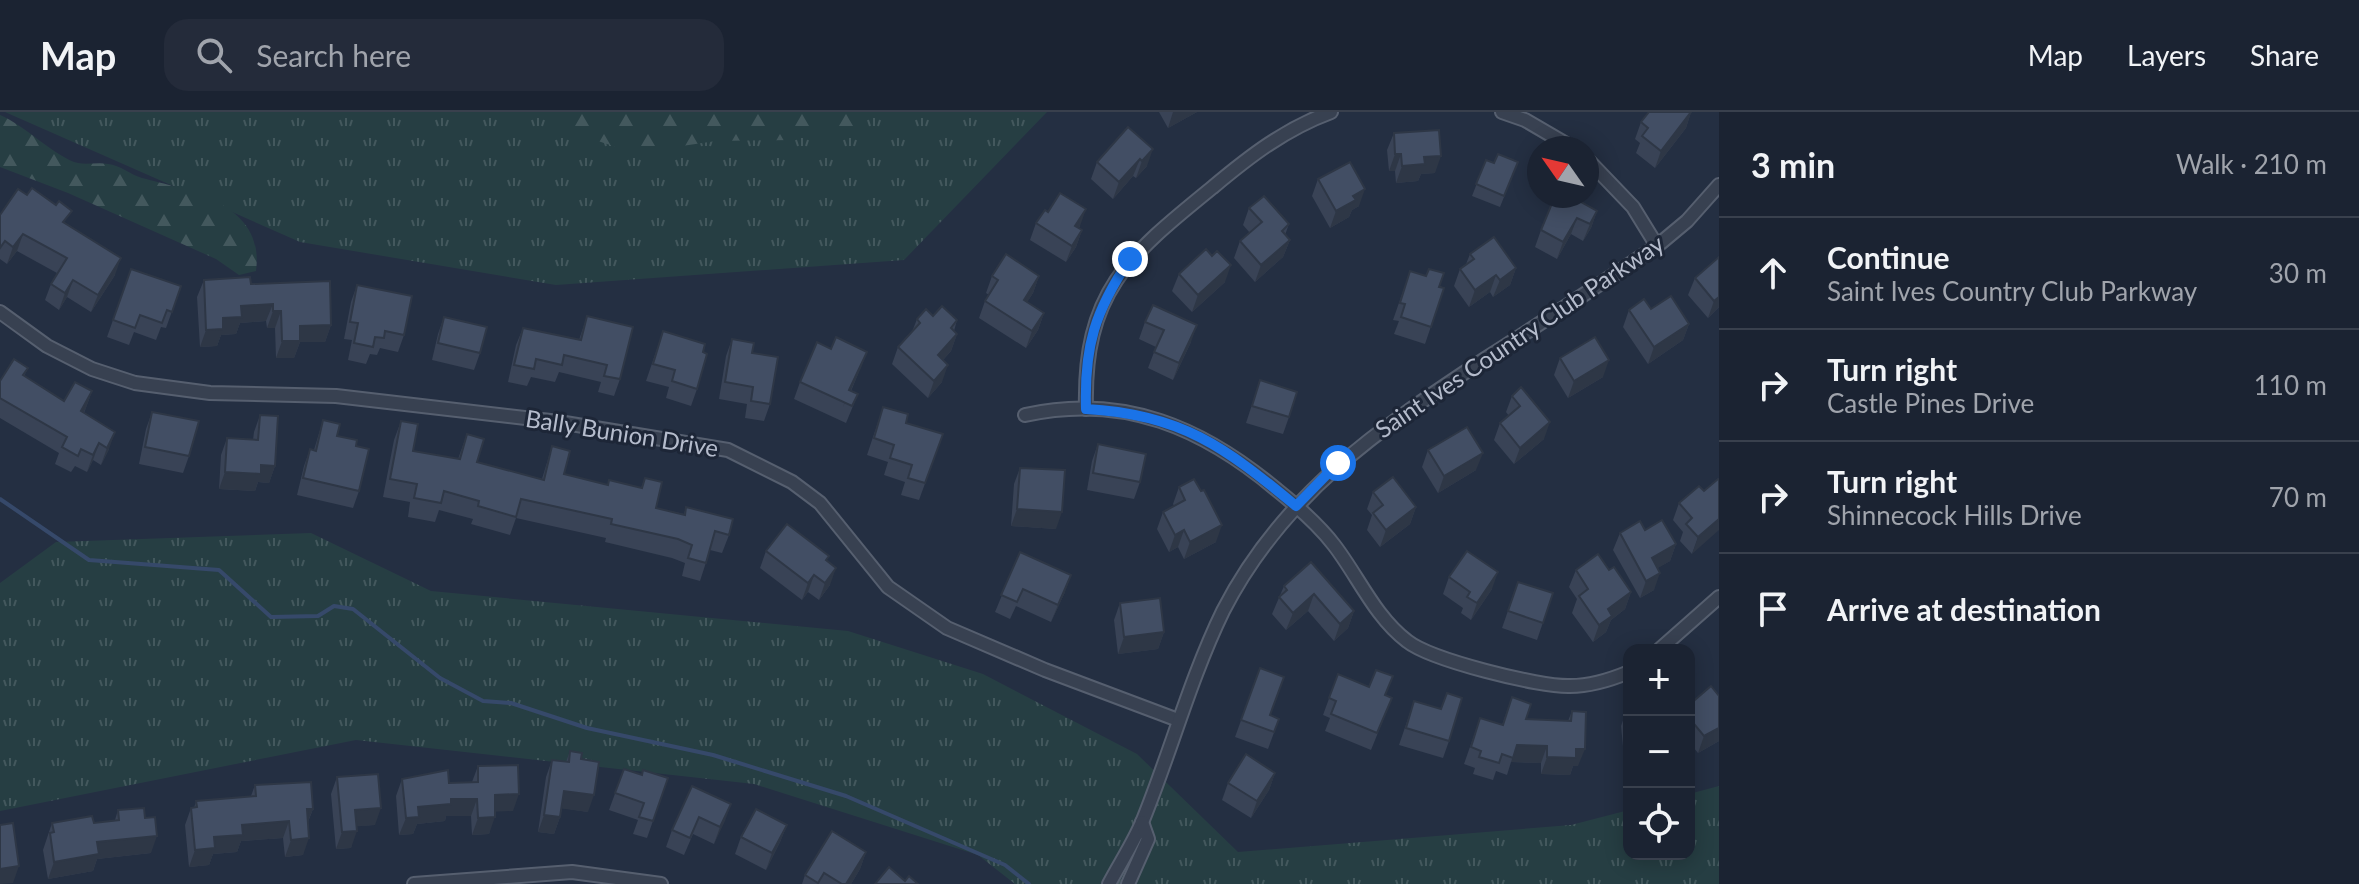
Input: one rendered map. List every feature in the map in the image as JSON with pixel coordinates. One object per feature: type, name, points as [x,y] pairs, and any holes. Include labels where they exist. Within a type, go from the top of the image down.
[{"type":"street","points":[[1086,409],[1085,369],[1092,329],[1107,292],[1130,259],[1154,235],[1263,146],[1304,122],[1331,112]]},
{"type":"street","points":[[1502,112],[1525,120],[1552,136]]},
{"type":"street","points":[[1599,172],[1633,207],[1657,246]]},
{"type":"street","name":"Saint Ives Country Club Parkway","points":[[1109,884],[1142,822],[1178,720],[1224,609],[1257,556],[1296,506],[1338,463],[1386,425],[1657,246],[1687,221],[1719,185]]},
{"type":"street","name":"Bally Bunion Drive","points":[[0,312],[47,346],[92,369],[135,383],[210,393],[336,396],[559,422],[728,450],[792,482],[820,503],[888,587],[947,628],[1045,670],[1178,720]]},
{"type":"street","points":[[1025,415],[1050,410],[1086,409],[1142,415],[1197,434],[1239,458],[1296,506],[1332,543],[1388,623],[1409,643],[1428,652],[1531,682],[1569,687],[1590,685],[1623,674]]},
{"type":"street","points":[[1666,644],[1719,597]]},
{"type":"street","name":"Saint Ives Country Club Parkway","points":[[1128,884],[1148,839],[1142,822]]},
{"type":"street","points":[[414,884],[572,872],[661,884]]},
{"type":"green space","points":[[5,112],[1047,112],[904,260],[556,285],[300,242]]},
{"type":"green space","points":[[558,112],[856,112],[860,117],[856,128],[816,130],[790,140],[716,141],[634,153],[583,136]]},
{"type":"green space","points":[[0,115],[70,160],[81,164],[112,165],[138,177],[202,195],[221,204],[249,230],[256,248],[256,271],[239,275],[216,259],[68,193],[0,167]]},
{"type":"green space","points":[[311,533],[431,591],[848,631],[983,674],[1137,754],[1238,852],[1571,825],[1623,812],[1623,860],[1695,860],[1695,792],[1719,786],[1719,884],[1015,884],[978,855],[754,784],[356,740],[0,811],[0,583],[56,542]]},
{"type":"building","points":[[1649,112],[1691,112],[1661,151],[1642,136],[1648,128],[1641,122]]},
{"type":"building","points":[[1128,127],[1153,149],[1119,182],[1097,162]]},
{"type":"building","points":[[1439,130],[1441,156],[1424,157],[1425,164],[1402,166],[1401,154],[1395,154],[1394,133]]},
{"type":"building","points":[[1498,154],[1518,162],[1504,196],[1476,184],[1486,160],[1494,163]]},
{"type":"building","points":[[1350,162],[1365,189],[1353,196],[1356,200],[1336,211],[1318,179]]},
{"type":"building","points":[[32,188],[56,205],[59,201],[72,211],[63,222],[121,258],[98,295],[73,280],[65,293],[51,284],[67,258],[23,234],[13,247],[5,241],[0,248],[0,215],[18,189],[27,195]]},
{"type":"building","points":[[1060,193],[1086,209],[1075,226],[1082,230],[1072,246],[1036,223],[1045,210],[1048,212]]},
{"type":"building","points":[[1264,196],[1289,224],[1282,231],[1290,240],[1261,265],[1240,241],[1262,222],[1249,208]]},
{"type":"building","points":[[1550,208],[1592,208],[1597,211],[1590,224],[1577,218],[1563,242],[1541,230]]},
{"type":"building","points":[[1494,237],[1516,268],[1500,280],[1496,275],[1475,290],[1460,269],[1474,259],[1470,254]]},
{"type":"building","points":[[1206,249],[1212,256],[1217,251],[1231,265],[1198,295],[1179,274]]},
{"type":"building","points":[[1006,254],[1039,276],[1024,300],[1044,313],[1032,331],[985,301],[998,280],[992,276]]},
{"type":"building","points":[[1719,257],[1719,297],[1714,301],[1695,278]]},
{"type":"building","points":[[131,269],[181,286],[172,312],[167,310],[162,323],[140,315],[135,328],[113,320]]},
{"type":"building","points":[[1429,269],[1444,273],[1439,287],[1444,288],[1431,327],[1401,317],[1405,304],[1400,303],[1410,271],[1426,276]]},
{"type":"building","points":[[250,277],[251,284],[330,281],[331,325],[300,326],[300,341],[282,341],[281,311],[273,311],[273,304],[241,306],[242,317],[223,318],[223,329],[206,330],[204,280]]},
{"type":"building","points":[[357,285],[412,296],[404,335],[385,331],[384,338],[375,337],[373,347],[354,343],[358,323],[350,322]]},
{"type":"building","points":[[1671,296],[1689,324],[1654,347],[1629,310],[1644,299],[1651,309]]},
{"type":"building","points":[[1153,305],[1197,325],[1179,363],[1154,352],[1164,330],[1145,322]]},
{"type":"building","points":[[942,306],[957,320],[951,328],[957,334],[938,355],[948,365],[934,381],[898,347],[920,323],[917,319],[926,309],[933,316]]},
{"type":"building","points":[[587,316],[633,327],[620,379],[604,376],[607,365],[564,355],[562,365],[536,359],[534,369],[514,365],[523,328],[581,340]]},
{"type":"building","points":[[444,317],[487,327],[480,353],[438,343]]},
{"type":"building","points":[[663,331],[705,344],[703,352],[707,354],[697,389],[672,381],[675,370],[653,364]]},
{"type":"building","points":[[836,337],[867,352],[849,390],[858,394],[852,406],[800,382],[817,342],[831,349]]},
{"type":"building","points":[[1595,337],[1609,360],[1574,381],[1560,358]]},
{"type":"building","points":[[732,339],[754,343],[752,353],[778,357],[770,404],[751,401],[753,387],[725,382]]},
{"type":"building","points":[[14,359],[28,368],[23,375],[64,401],[75,382],[92,391],[81,411],[115,432],[107,448],[99,443],[93,455],[81,449],[78,456],[62,447],[67,437],[0,398],[0,381]]},
{"type":"building","points":[[1260,380],[1297,392],[1289,417],[1252,406]]},
{"type":"building","points":[[1521,387],[1550,422],[1520,448],[1500,423],[1520,406],[1512,396]]},
{"type":"building","points":[[883,407],[908,414],[906,423],[943,434],[925,483],[908,478],[912,465],[890,458],[894,445],[874,438]]},
{"type":"building","points":[[152,412],[199,421],[189,456],[145,447]]},
{"type":"building","points":[[260,415],[278,416],[275,466],[261,465],[261,474],[225,472],[227,438],[258,440]]},
{"type":"building","points":[[323,420],[340,424],[337,436],[357,440],[356,446],[369,449],[359,491],[303,478],[310,449],[316,451]]},
{"type":"building","points":[[401,421],[418,424],[413,451],[460,459],[467,434],[484,439],[477,462],[544,480],[552,446],[570,451],[564,474],[608,485],[609,480],[642,488],[645,478],[662,482],[656,508],[685,515],[686,507],[733,519],[729,535],[715,531],[706,563],[688,558],[692,545],[611,524],[612,519],[521,499],[516,517],[478,506],[479,501],[444,491],[441,503],[414,498],[417,484],[390,479]]},
{"type":"building","points":[[1467,427],[1483,453],[1444,476],[1428,450]]},
{"type":"building","points":[[1098,444],[1146,454],[1140,482],[1093,473]]},
{"type":"building","points":[[1020,468],[1065,470],[1062,512],[1017,509]]},
{"type":"building","points":[[1393,477],[1416,507],[1386,530],[1373,513],[1383,505],[1373,492]]},
{"type":"building","points":[[1194,479],[1201,491],[1204,490],[1222,525],[1190,542],[1184,530],[1175,535],[1163,512],[1185,500],[1179,487]]},
{"type":"building","points":[[1718,479],[1719,519],[1698,537],[1686,524],[1692,518],[1679,503],[1699,486],[1704,491]]},
{"type":"building","points":[[1662,520],[1676,544],[1652,558],[1660,573],[1646,581],[1620,533],[1640,521],[1645,530]]},
{"type":"building","points":[[787,524],[829,556],[826,560],[836,568],[825,583],[814,575],[808,583],[766,551]]},
{"type":"building","points":[[1467,551],[1498,572],[1477,603],[1467,597],[1470,592],[1449,577]]},
{"type":"building","points":[[1020,552],[1071,575],[1058,605],[1023,589],[1017,602],[1001,595]]},
{"type":"building","points":[[1598,554],[1609,570],[1614,567],[1631,592],[1608,609],[1612,616],[1599,625],[1579,596],[1588,589],[1576,570]]},
{"type":"building","points":[[1311,562],[1354,611],[1340,624],[1314,594],[1293,613],[1279,597],[1287,590],[1284,586]]},
{"type":"building","points":[[1518,582],[1553,593],[1543,623],[1508,611]]},
{"type":"building","points":[[1160,598],[1164,632],[1124,637],[1120,603]]},
{"type":"building","points":[[1260,668],[1284,677],[1270,715],[1279,719],[1274,732],[1241,720]]},
{"type":"building","points":[[1376,670],[1393,676],[1385,695],[1392,698],[1377,733],[1331,714],[1336,701],[1329,698],[1338,674],[1369,687]]},
{"type":"building","points":[[1711,686],[1719,696],[1719,728],[1704,736],[1695,725],[1695,700]]},
{"type":"building","points":[[1447,693],[1462,698],[1449,741],[1406,728],[1414,701],[1441,709]]},
{"type":"building","points":[[1512,697],[1531,704],[1526,719],[1571,721],[1572,711],[1586,712],[1585,749],[1576,749],[1576,758],[1547,757],[1547,746],[1517,745],[1513,758],[1502,754],[1499,763],[1479,757],[1481,751],[1471,747],[1480,718],[1503,725]]},
{"type":"building","points":[[570,751],[582,753],[581,759],[599,762],[594,795],[564,791],[560,817],[544,815],[552,760],[569,762]]},
{"type":"building","points":[[1246,754],[1275,773],[1257,801],[1228,783]]},
{"type":"building","points":[[518,765],[519,794],[495,795],[495,817],[478,818],[477,799],[451,799],[451,804],[418,807],[419,817],[406,818],[402,779],[448,770],[449,783],[478,782],[478,766]]},
{"type":"building","points":[[624,769],[642,775],[643,770],[668,778],[653,821],[639,817],[644,803],[615,793]]},
{"type":"building","points":[[378,774],[381,808],[355,810],[357,831],[342,832],[337,777]]},
{"type":"building","points":[[311,782],[313,809],[307,809],[309,838],[291,840],[289,821],[242,825],[243,835],[214,837],[215,848],[195,850],[191,808],[197,807],[196,801],[256,796],[255,785]]},
{"type":"building","points":[[692,786],[731,804],[720,827],[699,817],[690,838],[672,830]]},
{"type":"building","points":[[144,808],[145,818],[155,817],[157,836],[97,842],[99,854],[54,862],[50,833],[54,832],[52,823],[92,816],[94,823],[119,820],[118,810]]},
{"type":"building","points":[[756,809],[787,825],[772,853],[741,837]]},
{"type":"building","points":[[13,823],[19,866],[0,869],[0,825]]},
{"type":"building","points":[[832,831],[866,852],[846,884],[824,873],[818,883],[805,875]]},
{"type":"building","points":[[889,867],[905,881],[909,876],[918,884],[875,884]]},
{"type":"waterway","points":[[0,499],[89,560],[219,570],[271,617],[318,616],[334,606],[353,609],[440,678],[483,701],[511,703],[587,728],[713,755],[846,796],[1005,865],[1029,884]]},
{"type":"route","points":[[1130,259],[1107,292],[1092,329],[1085,369],[1086,409],[1142,415],[1197,434],[1239,458],[1296,506],[1338,463]]}]
